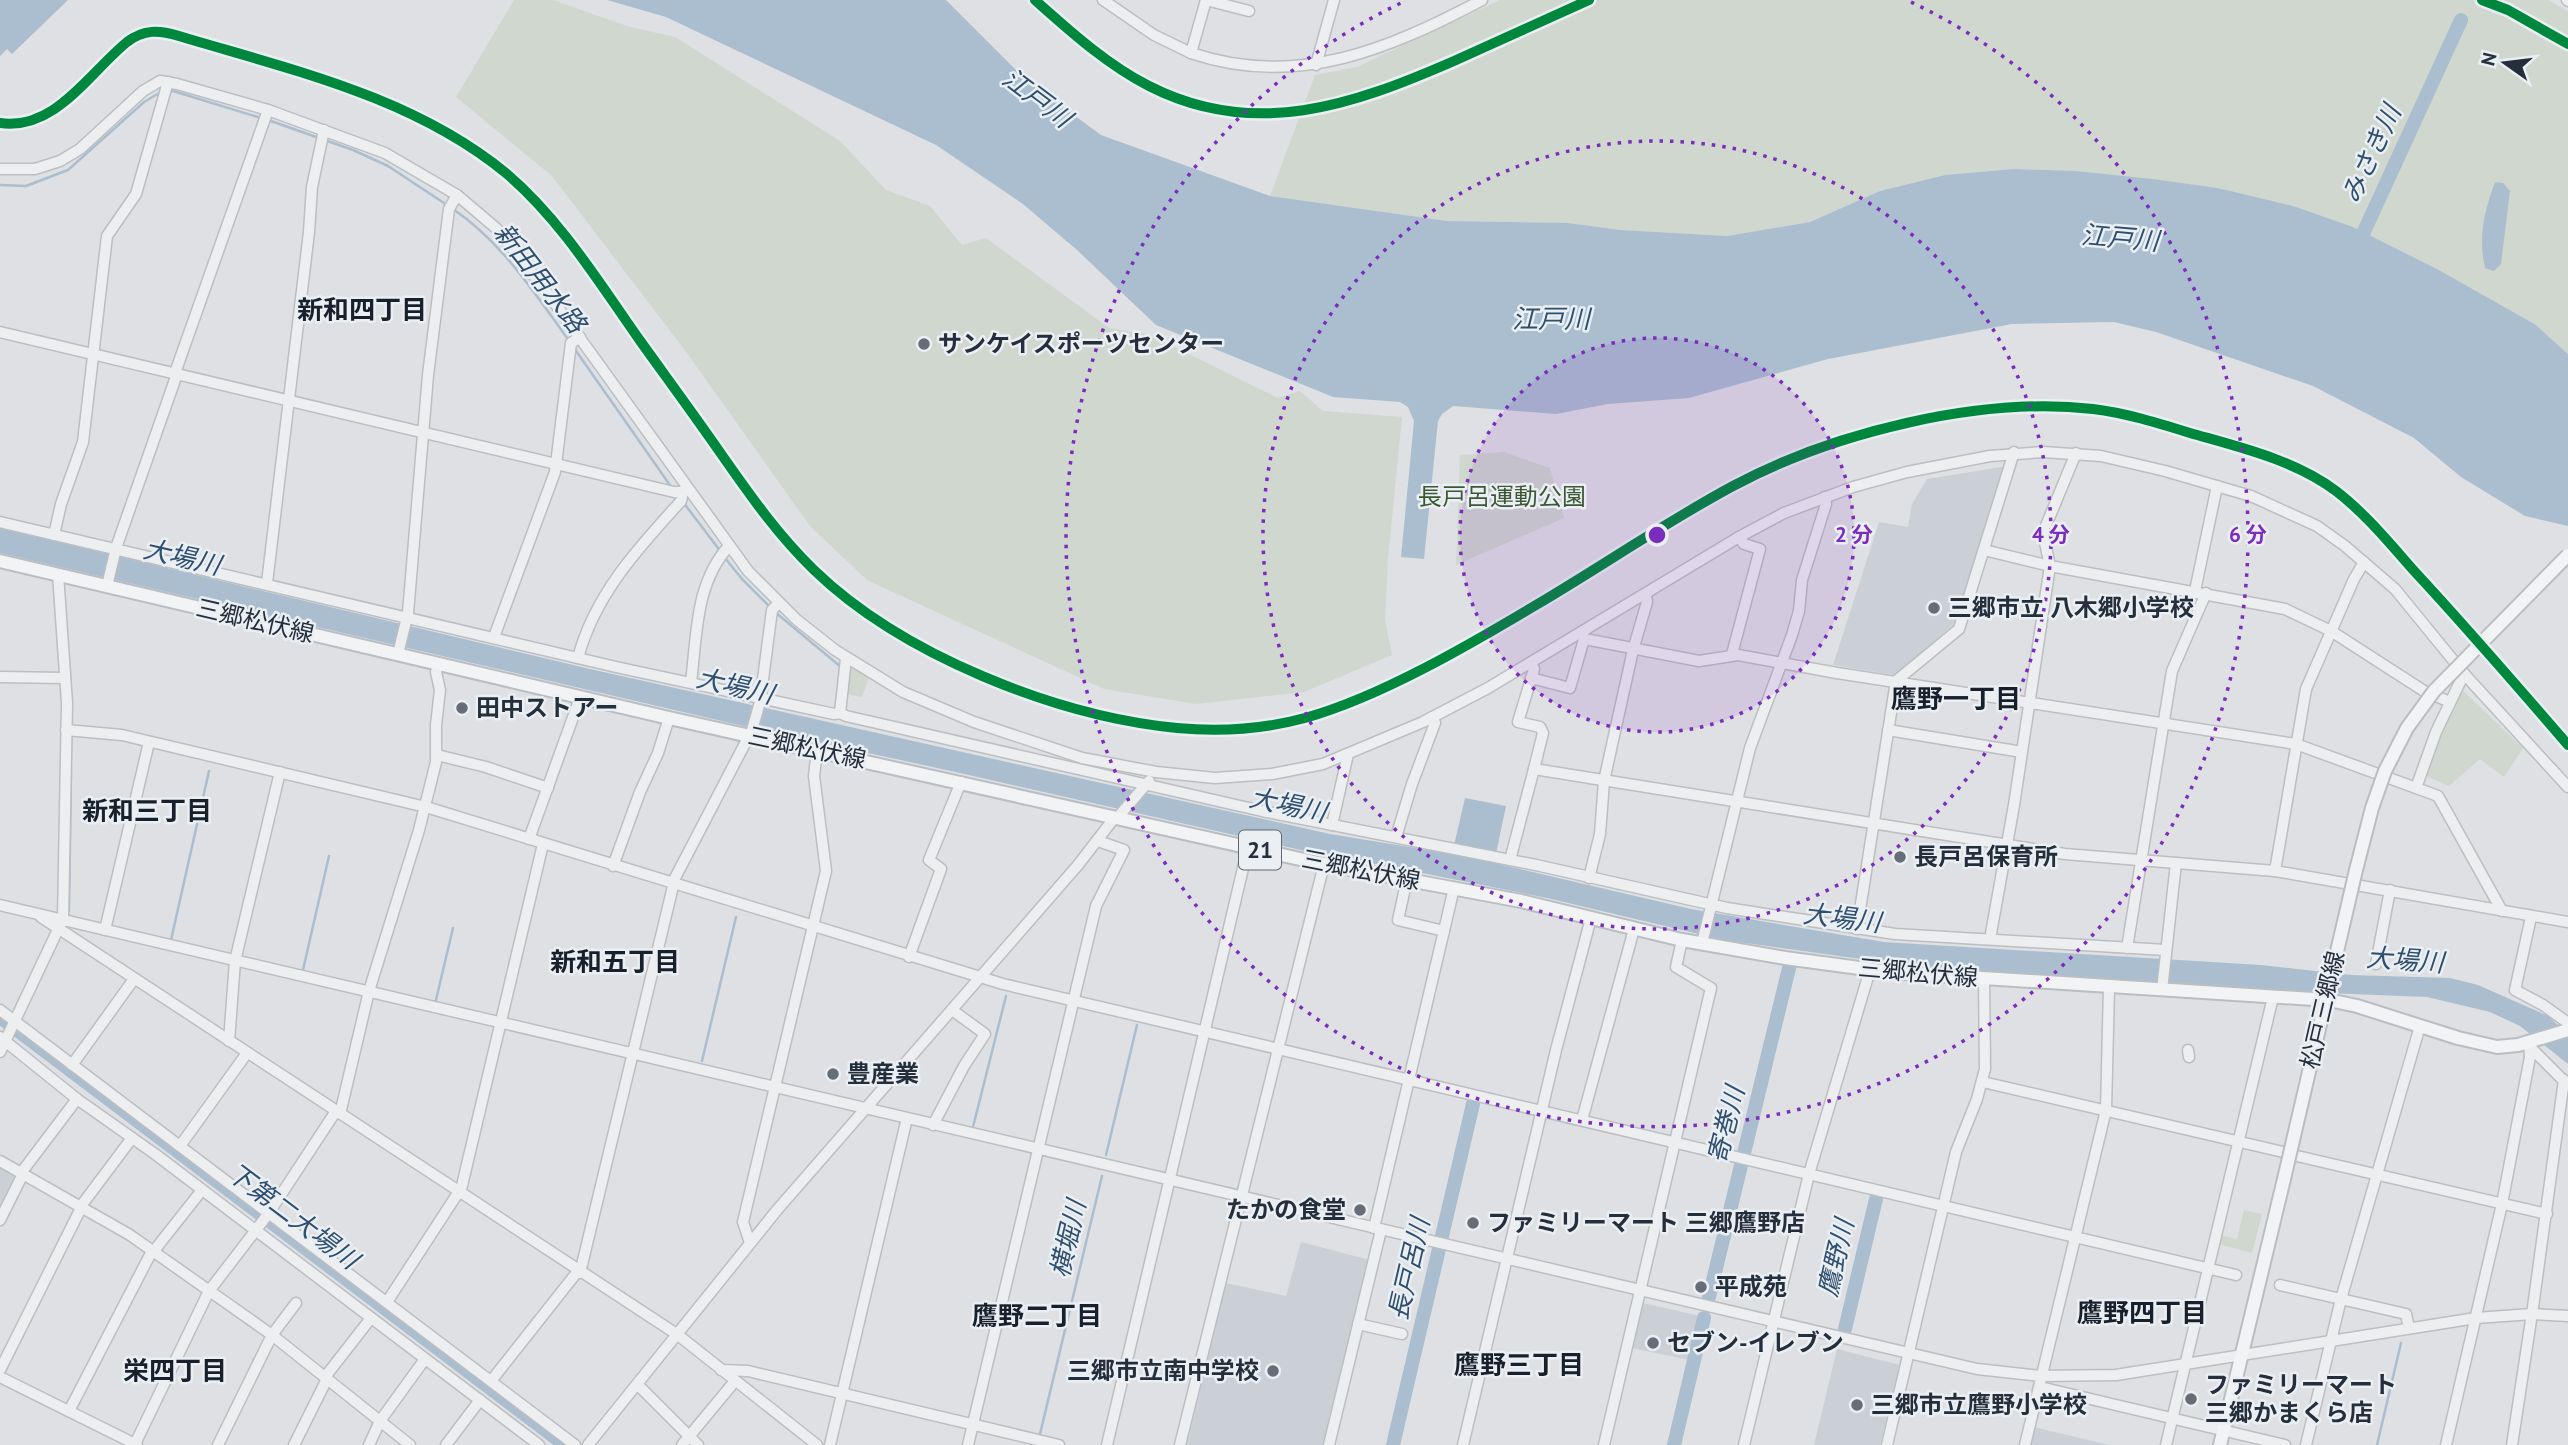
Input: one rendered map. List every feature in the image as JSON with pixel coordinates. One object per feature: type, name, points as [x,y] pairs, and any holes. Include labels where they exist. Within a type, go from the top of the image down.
[{"type":"main road","name":"松戸三郷線","points":[[2220,1445],[2367,827],[2388,763],[2407,728],[2434,691],[2568,555]]},
{"type":"main road","name":"三郷松伏線","points":[[0,561],[399,650],[438,664],[580,698],[1119,815],[1324,864],[1454,888],[1682,940],[1703,940],[1870,970],[2109,987],[2162,986],[2343,1002],[2487,1046],[2507,1047],[2531,1043],[2568,1030]]},
{"type":"street","points":[[1103,0],[1154,35],[1191,53],[1254,67],[1316,65],[1375,49],[1435,24],[1475,2]]},
{"type":"street","points":[[1191,53],[1206,0],[1249,11]]},
{"type":"street","points":[[1316,65],[1334,0]]},
{"type":"street","points":[[54,535],[61,504],[82,450],[107,236],[136,194],[168,82]]},
{"type":"street","points":[[0,169],[35,169],[60,161],[86,143],[143,91],[156,83],[168,82],[268,110],[385,153],[457,195],[497,229],[580,337],[685,490],[748,571],[806,627],[846,658],[903,692],[974,722],[1082,758],[1156,772],[1215,778],[1293,772],[1348,754],[1432,717],[1583,636],[1740,537],[1784,513],[1825,497],[1907,472],[2014,452],[2077,453],[2116,459],[2251,496],[2306,520],[2331,536],[2400,595],[2466,676],[2568,787]]},
{"type":"street","points":[[108,583],[115,552],[268,110]]},
{"type":"street","points":[[267,583],[290,400],[312,187],[324,130]]},
{"type":"street","points":[[399,650],[407,618],[423,432],[449,209],[457,195]]},
{"type":"street","points":[[0,332],[674,492],[685,490]]},
{"type":"street","points":[[494,637],[556,464],[571,343],[580,337]]},
{"type":"street","points":[[1857,929],[1896,681],[1959,629],[2014,452]]},
{"type":"street","points":[[1990,939],[2008,846],[2050,566],[2045,528],[2077,453]]},
{"type":"street","points":[[2127,948],[2172,671],[2200,592],[2217,485]]},
{"type":"street","points":[[578,658],[595,610],[633,554],[681,501],[685,490]]},
{"type":"street","points":[[1703,940],[1750,748],[1798,611],[1802,580],[1826,504],[1825,497]]},
{"type":"street","points":[[0,522],[115,552],[267,583],[760,700],[840,713],[1144,787],[1496,857],[1711,908],[1895,934],[2127,948],[2165,953]]},
{"type":"street","points":[[1732,654],[1760,549],[1744,544],[1740,537]]},
{"type":"street","points":[[691,682],[701,595],[719,557],[729,546]]},
{"type":"street","points":[[1984,550],[2050,566],[2274,606],[2331,631],[2424,691],[2450,702]]},
{"type":"street","points":[[2275,871],[2306,689],[2364,562]]},
{"type":"street","points":[[0,1052],[3,1039],[16,1022],[60,924],[66,730],[58,574]]},
{"type":"street","points":[[1589,878],[1600,834],[1604,781],[1633,650],[1647,602],[1646,595]]},
{"type":"street","points":[[491,1381],[579,1272],[674,884],[751,733],[760,700],[772,610],[779,603]]},
{"type":"street","points":[[1583,636],[1633,650],[1699,661],[1732,654],[2296,744],[2438,796],[2502,911]]},
{"type":"street","points":[[1531,678],[1570,688],[1583,636]]},
{"type":"street","points":[[840,713],[846,658]]},
{"type":"street","points":[[1510,860],[1543,733],[1540,727],[1518,722],[1534,669],[1531,663]]},
{"type":"street","points":[[0,1377],[131,1444],[209,1291],[269,1213],[338,1112],[369,991],[426,807],[437,755],[436,725],[440,690],[436,672],[438,664]]},
{"type":"street","points":[[2417,788],[2436,732],[2461,680],[2466,676]]},
{"type":"street","points":[[0,677],[65,678]]},
{"type":"street","points":[[529,839],[580,698]]},
{"type":"street","points":[[1396,837],[1435,723],[1432,717]]},
{"type":"street","points":[[613,866],[669,718]]},
{"type":"street","points":[[66,730],[122,735],[426,807],[979,978],[2236,1275]]},
{"type":"street","points":[[1888,730],[2022,752]]},
{"type":"street","points":[[105,929],[149,742]]},
{"type":"street","points":[[750,1243],[743,1222],[826,871],[814,776],[817,750]]},
{"type":"street","points":[[1332,825],[1348,754]]},
{"type":"street","points":[[437,755],[486,767],[548,788]]},
{"type":"street","points":[[1534,769],[2065,854],[2275,871],[2568,922]]},
{"type":"street","points":[[229,1041],[235,961],[281,772]]},
{"type":"street","points":[[587,1445],[750,1243],[1156,772]]},
{"type":"street","points":[[909,957],[942,869],[929,860],[961,782]]},
{"type":"street","points":[[968,1445],[1096,906],[1124,850],[1098,841]]},
{"type":"street","points":[[387,1302],[459,1193],[543,844]]},
{"type":"street","points":[[1107,1445],[1248,847]]},
{"type":"street","points":[[2162,986],[2176,863]]},
{"type":"street","points":[[1180,1445],[1324,864]]},
{"type":"street","points":[[1407,879],[1398,920],[1444,931]]},
{"type":"street","points":[[1329,1445],[1454,888]]},
{"type":"street","points":[[2376,964],[2390,890]]},
{"type":"street","points":[[0,905],[34,913],[60,924],[134,979],[678,1335],[817,1445]]},
{"type":"street","points":[[2531,917],[2515,990],[2568,1023]]},
{"type":"street","points":[[1463,1445],[1591,918]]},
{"type":"street","points":[[60,924],[105,929],[1773,1323],[2041,1382],[2172,1419],[2285,1445]]},
{"type":"street","points":[[1582,1120],[1634,929]]},
{"type":"street","points":[[1604,1445],[1711,988],[1680,972],[1676,967],[1682,940]]},
{"type":"street","points":[[1744,1445],[1809,1174],[1870,970]]},
{"type":"street","points":[[1886,1445],[1956,1152],[1983,1082],[1984,978]]},
{"type":"street","points":[[72,1065],[134,979]]},
{"type":"street","points":[[2025,1445],[2106,1110],[2109,987]]},
{"type":"street","points":[[2166,1445],[2273,997]]},
{"type":"street","points":[[0,1010],[575,1445]]},
{"type":"street","points":[[933,1125],[964,1066],[985,1034],[952,1010]]},
{"type":"street","points":[[2306,1445],[2340,1299],[2420,1026]]},
{"type":"street","points":[[3,1039],[77,1099],[202,1190],[538,1445]]},
{"type":"street","points":[[2512,1445],[2566,1082],[2531,1043]]},
{"type":"street","points":[[2446,1445],[2502,1204],[2531,1043]]},
{"type":"street","points":[[180,1146],[247,1053]]},
{"type":"street","points":[[1983,1082],[2283,1152]]},
{"type":"street","points":[[0,1220],[22,1173],[77,1099]]},
{"type":"street","points":[[830,1445],[906,1118]]},
{"type":"street","points":[[0,1370],[82,1206],[132,1138]]},
{"type":"street","points":[[2297,1156],[2547,1214]]},
{"type":"street","points":[[0,1161],[130,1235],[272,1335],[410,1445]]},
{"type":"street","points":[[69,1411],[153,1251],[202,1190]]},
{"type":"street","points":[[2280,1285],[2406,1314],[2409,1328]]},
{"type":"street","points":[[218,1445],[272,1335],[296,1303]]},
{"type":"street","points":[[2041,1382],[2185,1366],[2476,1318],[2532,1314],[2568,1316]]},
{"type":"street","points":[[294,1445],[326,1378],[371,1318]]},
{"type":"street","points":[[1358,1324],[1402,1334]]},
{"type":"street","points":[[369,1445],[380,1421],[425,1359]]},
{"type":"street","points":[[721,1370],[748,1371],[1059,1445]]},
{"type":"street","points":[[682,1445],[735,1381]]},
{"type":"street","points":[[638,1385],[698,1445]]},
{"type":"street","points":[[446,1445],[480,1400]]},
{"type":"shaded area","points":[[2007,466],[1955,623],[1895,675],[1833,665],[1879,522],[1908,527],[1912,504],[1927,479]]},
{"type":"shaded area","points":[[0,1166],[16,1175],[0,1208]]},
{"type":"shaded area","name":"三郷市立南中学校","points":[[1301,1242],[1370,1260],[1323,1445],[1187,1445],[1226,1283],[1286,1296]]},
{"type":"shaded area","points":[[1643,1303],[1700,1316],[1689,1360],[1632,1348]]},
{"type":"shaded area","name":"三郷市立鷹野小学校","points":[[1837,1349],[1900,1365],[1880,1445],[1814,1445]]},
{"type":"shaded area","points":[[2034,1427],[2109,1445],[2030,1445]]},
{"type":"green space","name":"サンケイスポーツセンター","points":[[514,0],[553,0],[630,27],[675,37],[840,141],[886,190],[930,206],[962,245],[986,238],[1109,328],[1148,334],[1278,398],[1300,391],[1323,411],[1402,417],[1388,559],[1385,620],[1392,655],[1304,692],[1196,704],[1104,689],[867,580],[810,526],[687,353],[552,176],[456,97]]},
{"type":"green space","points":[[1500,0],[2548,0],[2568,11],[2568,354],[2536,325],[2293,206],[2218,188],[2076,171],[2013,169],[1945,175],[1880,191],[1810,222],[1727,236],[1621,230],[1568,223],[1447,221],[1270,196],[1315,75],[1357,67]]},
{"type":"green space","name":"長戸呂運動公園","points":[[1504,452],[1550,468],[1564,518],[1456,565],[1460,455]]},
{"type":"green space","points":[[849,663],[869,677],[862,697],[846,694]]},
{"type":"green space","points":[[2461,689],[2523,748],[2504,777],[2480,759],[2449,786],[2424,775]]},
{"type":"green space","points":[[2244,1210],[2262,1214],[2252,1253],[2218,1244],[2221,1235],[2237,1239]]},
{"type":"water","points":[[0,0],[68,0],[12,54],[7,49],[0,56]]},
{"type":"water","name":"江戸川","points":[[607,0],[946,0],[1026,80],[1101,135],[1270,196],[1447,221],[1568,223],[1621,230],[1727,236],[1810,222],[1880,191],[1945,175],[2013,169],[2076,171],[2152,179],[2218,188],[2293,206],[2353,227],[2437,269],[2536,325],[2568,354],[2568,526],[2525,516],[2461,477],[2414,438],[2313,386],[2156,332],[2114,322],[2012,324],[1828,359],[1689,398],[1608,404],[1556,414],[1453,406],[1442,414],[1438,421],[1424,559],[1401,557],[1414,421],[1408,407],[1400,402],[1333,397],[1156,325],[1077,250],[1023,204],[936,145],[666,17]]},
{"type":"water","points":[[2495,182],[2503,183],[2510,191],[2501,264],[2494,271],[2485,268],[2482,235]]},
{"type":"water","points":[[0,528],[590,669],[1330,834],[1452,854],[1465,798],[1506,806],[1494,863],[1691,909],[1884,942],[2261,965],[2351,975],[2450,978],[2478,985],[2548,1016],[2568,1035],[2568,1064],[2520,1026],[2490,1012],[2427,997],[2301,992],[1925,968],[1724,940],[1547,898],[1327,856],[743,726],[0,553]]},
{"type":"waterway","name":"みさき川","points":[[2356,249],[2461,20]]},
{"type":"waterway","name":"新田用水路","points":[[167,91],[261,118]]},
{"type":"waterway","name":"新田用水路","points":[[0,185],[26,186],[68,170],[144,102],[161,92]]},
{"type":"waterway","name":"新田用水路","points":[[268,120],[353,150],[388,166],[447,205]]},
{"type":"waterway","name":"新田用水路","points":[[453,209],[503,253],[570,342]]},
{"type":"waterway","name":"新田用水路","points":[[574,348],[672,488]]},
{"type":"waterway","name":"新田用水路","points":[[683,502],[721,552]]},
{"type":"waterway","name":"新田用水路","points":[[725,558],[770,607]]},
{"type":"waterway","name":"新田用水路","points":[[775,612],[841,667]]},
{"type":"waterway","points":[[69,911],[71,770]]},
{"type":"waterway","points":[[171,940],[209,771]]},
{"type":"waterway","points":[[303,970],[329,856]]},
{"type":"waterway","points":[[702,1061],[736,917]]},
{"type":"waterway","points":[[435,1004],[453,928]]},
{"type":"waterway","name":"寄巻川","points":[[1709,1297],[1790,964]]},
{"type":"waterway","points":[[973,1127],[1006,996]]},
{"type":"waterway","name":"下第二大場川","points":[[0,1020],[561,1445]]},
{"type":"waterway","name":"横堀川","points":[[1106,1155],[1137,1025]]},
{"type":"waterway","name":"長戸呂川","points":[[1393,1445],[1473,1104]]},
{"type":"waterway","name":"横堀川","points":[[1040,1434],[1102,1176]]},
{"type":"waterway","name":"鷹野川","points":[[1845,1329],[1876,1199]]},
{"type":"waterway","name":"寄巻川","points":[[1674,1445],[1704,1318]]},
{"type":"waterway","points":[[2377,1445],[2401,1343]]},
{"type":"cycle path","points":[[1035,0],[1103,57],[1149,86],[1188,102],[1227,111],[1265,113],[1303,110],[1379,91],[1454,61],[1589,0]]},
{"type":"cycle path","points":[[2482,0],[2508,10],[2568,44]]},
{"type":"cycle path","points":[[0,123],[20,123],[38,118],[54,109],[127,42],[139,35],[158,32],[308,74],[392,105],[432,125],[471,147],[507,174],[545,212],[595,275],[756,502],[789,544],[814,570],[850,601],[891,629],[936,654],[1032,695],[1082,710],[1177,728],[1225,729],[1289,722],[1334,709],[1393,684],[1453,653],[1708,500],[1772,467],[1861,435],[1908,423],[2003,408],[2049,406],[2093,409],[2142,419],[2266,456],[2320,480],[2347,500],[2378,530],[2568,745]]},
{"type":"place","name":"サンケイスポーツセンター","points":[[924,344]]},
{"type":"place","name":"三郷市立 八木郷小学校","points":[[1934,608]]},
{"type":"place","name":"田中ストアー","points":[[462,708]]},
{"type":"place","name":"長戸呂保育所","points":[[1900,857]]},
{"type":"place","name":"豊産業","points":[[833,1074]]},
{"type":"place","name":"たかの食堂","points":[[1360,1210]]},
{"type":"place","name":"ファミリーマート 三郷鷹野店","points":[[1473,1223]]},
{"type":"place","name":"平成苑","points":[[1701,1287]]},
{"type":"place","name":"セブン-イレブン","points":[[1653,1343]]},
{"type":"place","name":"三郷市立南中学校","points":[[1273,1371]]},
{"type":"place","name":"ファミリーマート 三郷かまくら店","points":[[2191,1399]]},
{"type":"place","name":"三郷市立鷹野小学校","points":[[1857,1405]]},
{"type":"district","name":"新和四丁目","points":[[362,310]]},
{"type":"district","name":"鷹野一丁目","points":[[1956,699]]},
{"type":"district","name":"新和三丁目","points":[[147,811]]},
{"type":"district","name":"新和五丁目","points":[[615,962]]},
{"type":"district","name":"鷹野四丁目","points":[[2142,1313]]},
{"type":"district","name":"鷹野二丁目","points":[[1037,1316]]},
{"type":"district","name":"鷹野三丁目","points":[[1519,1365]]},
{"type":"district","name":"栄四丁目","points":[[175,1371]]},
{"type":"water label","name":"大場川","points":[[182,557]]},
{"type":"water label","name":"大場川","points":[[735,686]]},
{"type":"water label","name":"大場川","points":[[1288,805]]},
{"type":"water label","name":"大場川","points":[[1842,918]]},
{"type":"water label","name":"大場川","points":[[2405,960]]}]
